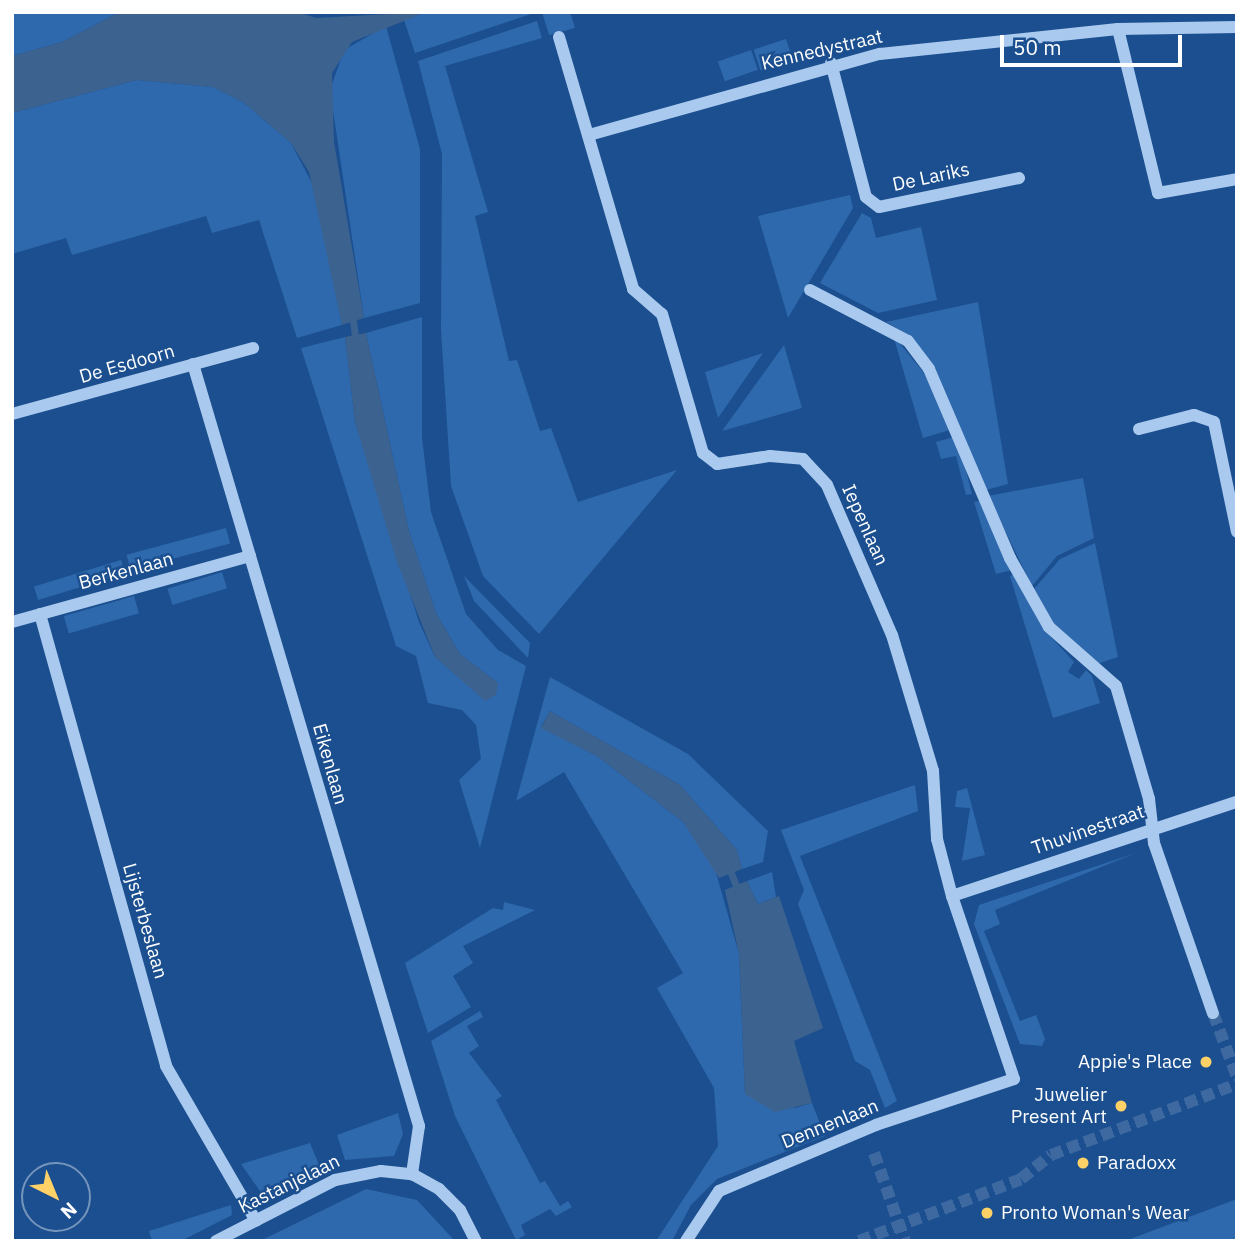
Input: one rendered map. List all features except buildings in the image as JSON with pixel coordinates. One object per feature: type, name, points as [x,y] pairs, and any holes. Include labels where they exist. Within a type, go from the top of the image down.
[{"type":"street","name":"Kennedystraat","points":[[589,135],[831,63],[1118,29],[1237,27]]},
{"type":"street","points":[[1118,29],[1158,193],[1237,179]]},
{"type":"street","name":"Iepenlaan","points":[[559,37],[633,289],[662,314],[703,453],[717,464],[770,456],[803,459],[827,485],[892,635],[933,771],[937,839],[952,896],[1014,1079]]},
{"type":"street","name":"De Lariks","points":[[831,63],[866,197],[879,207],[1019,177]]},
{"type":"street","points":[[810,290],[878,320],[908,341],[929,369],[1010,558],[1049,627],[1116,686],[1149,799],[1149,829],[1213,1013]]},
{"type":"street","name":"De Esdoorn","points":[[12,414],[253,348]]},
{"type":"street","name":"Eikenlaan","points":[[193,364],[419,1126],[412,1174]]},
{"type":"street","points":[[1139,429],[1194,415],[1214,422],[1237,532]]},
{"type":"street","name":"Berkenlaan","points":[[12,622],[250,556]]},
{"type":"street","name":"Lijsterbeslaan","points":[[40,614],[166,1066],[256,1221]]},
{"type":"street","name":"Thuvinestraat","points":[[952,896],[1237,802]]},
{"type":"street","name":"Dennenlaan","points":[[686,1241],[719,1191],[876,1125],[1014,1079]]},
{"type":"street","name":"Kastanjelaan","points":[[215,1241],[356,1172],[412,1174]]},
{"type":"street","points":[[412,1174],[460,1210],[477,1241]]},
{"type":"shaded area","points":[[12,12],[120,12],[62,42],[12,56]]},
{"type":"shaded area","points":[[120,12],[298,12],[316,18],[426,12],[352,42],[332,73],[334,142],[364,318],[342,325],[309,172],[291,143],[243,102],[213,87],[137,80],[12,113],[12,56],[62,42]]},
{"type":"shaded area","points":[[426,12],[537,12],[415,53],[404,20]]},
{"type":"shaded area","points":[[542,12],[570,12],[575,28],[549,35]]},
{"type":"shaded area","points":[[537,21],[542,38],[445,66],[488,212],[475,216],[509,361],[517,360],[540,431],[551,428],[578,502],[677,470],[539,634],[483,576],[451,486],[441,330],[442,154],[418,61]]},
{"type":"shaded area","points":[[386,26],[420,149],[420,303],[364,318],[330,90],[344,50]]},
{"type":"shaded area","points":[[786,39],[793,60],[760,70],[754,50]]},
{"type":"shaded area","points":[[751,50],[758,70],[725,81],[718,61]]},
{"type":"shaded area","points":[[137,80],[213,87],[243,102],[291,143],[316,191],[342,325],[297,338],[259,220],[212,233],[206,216],[72,255],[66,238],[12,254],[12,113]]},
{"type":"shaded area","points":[[850,195],[853,208],[788,318],[758,216]]},
{"type":"shaded area","points":[[862,213],[871,218],[876,238],[921,227],[937,300],[878,313],[820,283]]},
{"type":"shaded area","points":[[978,302],[1008,484],[986,490],[912,337],[886,322]]},
{"type":"shaded area","points":[[422,317],[422,438],[431,512],[466,614],[498,650],[526,666],[480,848],[459,780],[481,759],[476,725],[462,710],[428,703],[416,656],[396,646],[301,348],[345,337],[355,422],[419,622],[435,657],[485,700],[498,683],[460,654],[436,613],[409,531],[366,333]]},
{"type":"shaded area","points":[[366,333],[409,531],[436,613],[460,654],[498,683],[496,695],[485,701],[435,657],[397,562],[355,422],[345,337]]},
{"type":"shaded area","points":[[893,335],[924,373],[953,429],[923,438]]},
{"type":"shaded area","points":[[784,345],[802,408],[722,431]]},
{"type":"shaded area","points":[[763,353],[718,418],[705,372]]},
{"type":"shaded area","points":[[957,436],[972,494],[966,495],[956,456],[941,459],[936,442]]},
{"type":"shaded area","points":[[1083,478],[1094,538],[1057,556],[1032,586],[988,496]]},
{"type":"shaded area","points":[[979,501],[1012,570],[996,574],[974,502]]},
{"type":"shaded area","points":[[226,528],[230,543],[131,570],[127,555]]},
{"type":"shaded area","points":[[1095,543],[1118,657],[1097,664],[1058,631],[1034,589],[1060,559]]},
{"type":"shaded area","points":[[121,560],[125,573],[38,600],[34,587]]},
{"type":"shaded area","points":[[222,572],[227,588],[172,605],[167,589]]},
{"type":"shaded area","points":[[1014,574],[1051,637],[1074,662],[1068,672],[1079,679],[1086,670],[1092,676],[1100,703],[1053,718],[1010,576]]},
{"type":"shaded area","points":[[464,576],[530,643],[528,658],[474,601]]},
{"type":"shaded area","points":[[134,596],[139,613],[69,633],[64,616]]},
{"type":"shaded area","points":[[550,677],[688,754],[768,831],[763,862],[742,869],[737,850],[680,785],[550,711],[541,727],[597,756],[683,822],[713,862],[739,954],[745,1094],[795,1108],[812,1103],[825,1136],[717,1179],[691,1205],[672,1241],[656,1241],[718,1146],[714,1088],[657,988],[683,973],[564,772],[516,801]]},
{"type":"shaded area","points":[[550,711],[680,785],[737,850],[742,869],[719,878],[683,822],[597,756],[541,728]]},
{"type":"shaded area","points":[[915,785],[918,811],[800,856],[897,1101],[885,1108],[870,1070],[855,1061],[798,904],[804,890],[781,830]]},
{"type":"shaded area","points":[[967,788],[985,855],[962,861],[970,808],[955,807],[957,791]]},
{"type":"shaded area","points":[[1136,853],[995,910],[1000,924],[984,931],[1020,1021],[1036,1015],[1045,1039],[1042,1046],[1020,1044],[974,924],[979,905]]},
{"type":"shaded area","points":[[772,872],[776,897],[758,904],[747,881]]},
{"type":"shaded area","points":[[747,881],[758,904],[779,896],[823,1028],[794,1041],[812,1103],[775,1112],[745,1094],[739,954],[725,890]]},
{"type":"shaded area","points":[[504,902],[535,910],[463,946],[473,963],[453,976],[471,1007],[428,1033],[405,963],[493,908],[503,910]]},
{"type":"shaded area","points":[[480,1011],[483,1017],[467,1026],[479,1046],[469,1053],[502,1096],[496,1100],[540,1183],[545,1181],[560,1206],[568,1201],[572,1207],[556,1216],[550,1209],[521,1225],[525,1235],[516,1240],[455,1116],[431,1041]]},
{"type":"shaded area","points":[[398,1113],[403,1134],[394,1156],[345,1160],[337,1135]]},
{"type":"shaded area","points":[[310,1143],[322,1172],[274,1194],[262,1194],[241,1164]]},
{"type":"shaded area","points":[[366,1189],[417,1200],[455,1241],[260,1241]]},
{"type":"shaded area","points":[[1237,1199],[1237,1241],[1125,1241]]},
{"type":"shaded area","points":[[231,1205],[232,1215],[181,1241],[152,1241],[149,1231]]},
{"type":"waterway","points":[[352,314],[356,344]]},
{"type":"waterway","points":[[728,865],[739,893]]},
{"type":"tunnel","points":[[1213,1013],[1237,1077]]},
{"type":"tunnel","points":[[859,1241],[1021,1179],[1051,1155],[1237,1084]]},
{"type":"tunnel","points":[[874,1153],[905,1241]]},
{"type":"place","name":"Appie's Place","points":[[1206,1062]]},
{"type":"place","name":"Juwelier Present Art","points":[[1121,1106]]},
{"type":"place","name":"Paradoxx","points":[[1083,1163]]},
{"type":"place","name":"Pronto Woman's Wear","points":[[987,1213]]}]
